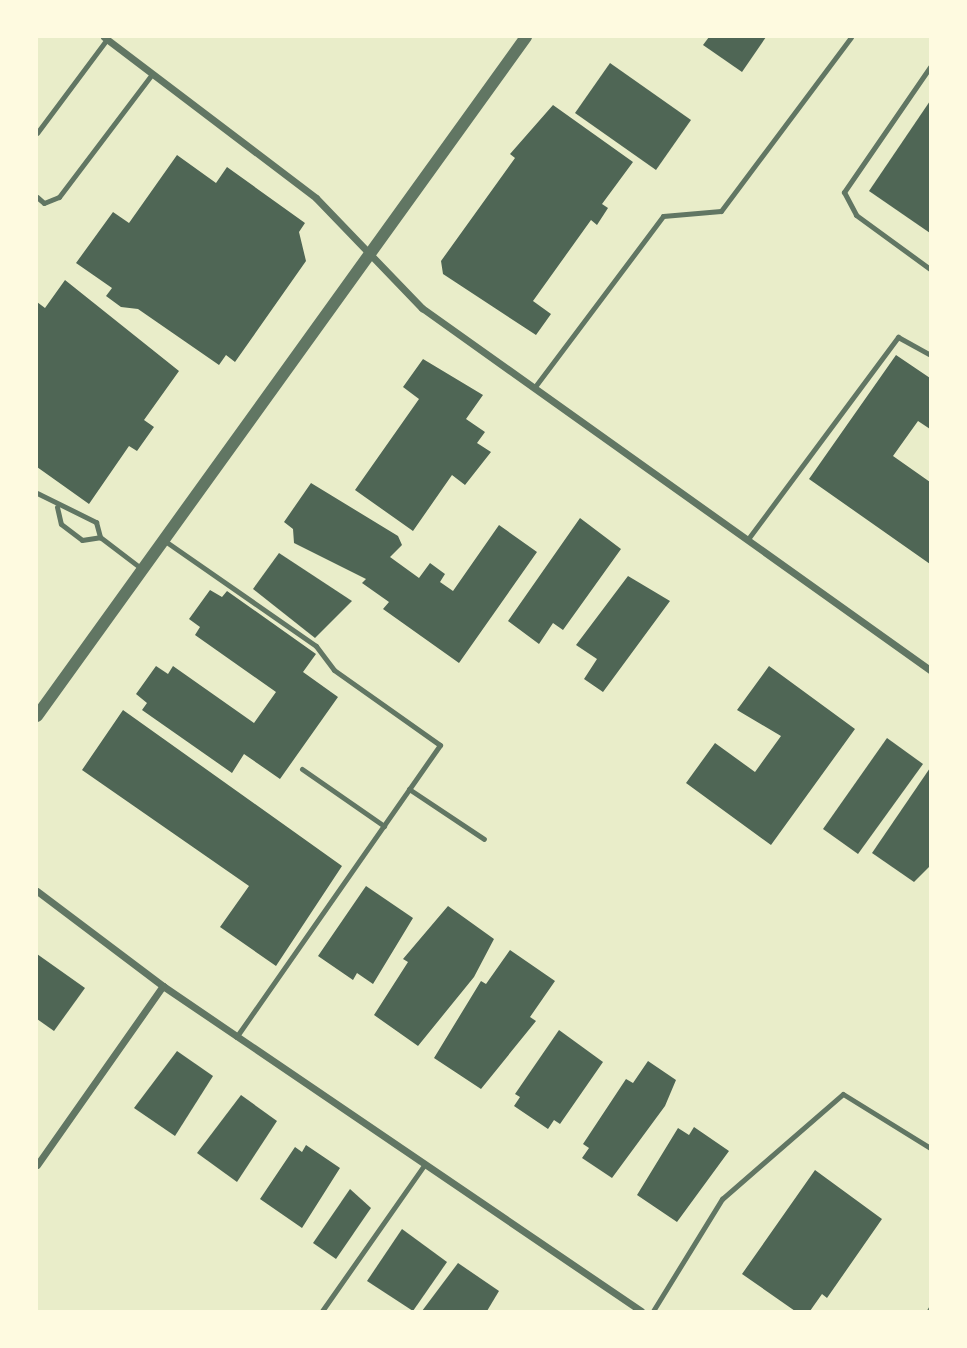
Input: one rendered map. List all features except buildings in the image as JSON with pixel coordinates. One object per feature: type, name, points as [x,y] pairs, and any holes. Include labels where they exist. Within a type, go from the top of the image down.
[{"type":"street","points":[[37,716],[372,256],[526,37]]},
{"type":"street","points":[[106,38],[316,198],[422,308],[930,670]]},
{"type":"street","points":[[37,891],[236,1037],[641,1311]]},
{"type":"street","points":[[37,1165],[163,986]]},
{"type":"lane","points":[[534,388],[663,216],[721,211],[851,37]]},
{"type":"lane","points":[[37,133],[106,38]]},
{"type":"lane","points":[[930,67],[844,192],[856,215],[930,269]]},
{"type":"lane","points":[[37,197],[44,203],[59,197],[152,74]]},
{"type":"lane","points":[[748,539],[898,337],[930,355]]},
{"type":"lane","points":[[37,493],[57,507],[73,506],[96,522],[100,537],[143,570]]},
{"type":"lane","points":[[57,507],[61,524],[82,540],[100,537]]},
{"type":"lane","points":[[165,541],[316,646],[334,670],[440,745],[236,1037]]},
{"type":"lane","points":[[302,768],[384,826]]},
{"type":"lane","points":[[409,789],[484,839]]},
{"type":"lane","points":[[653,1311],[722,1199],[844,1094],[930,1148]]},
{"type":"lane","points":[[322,1311],[425,1164]]}]
